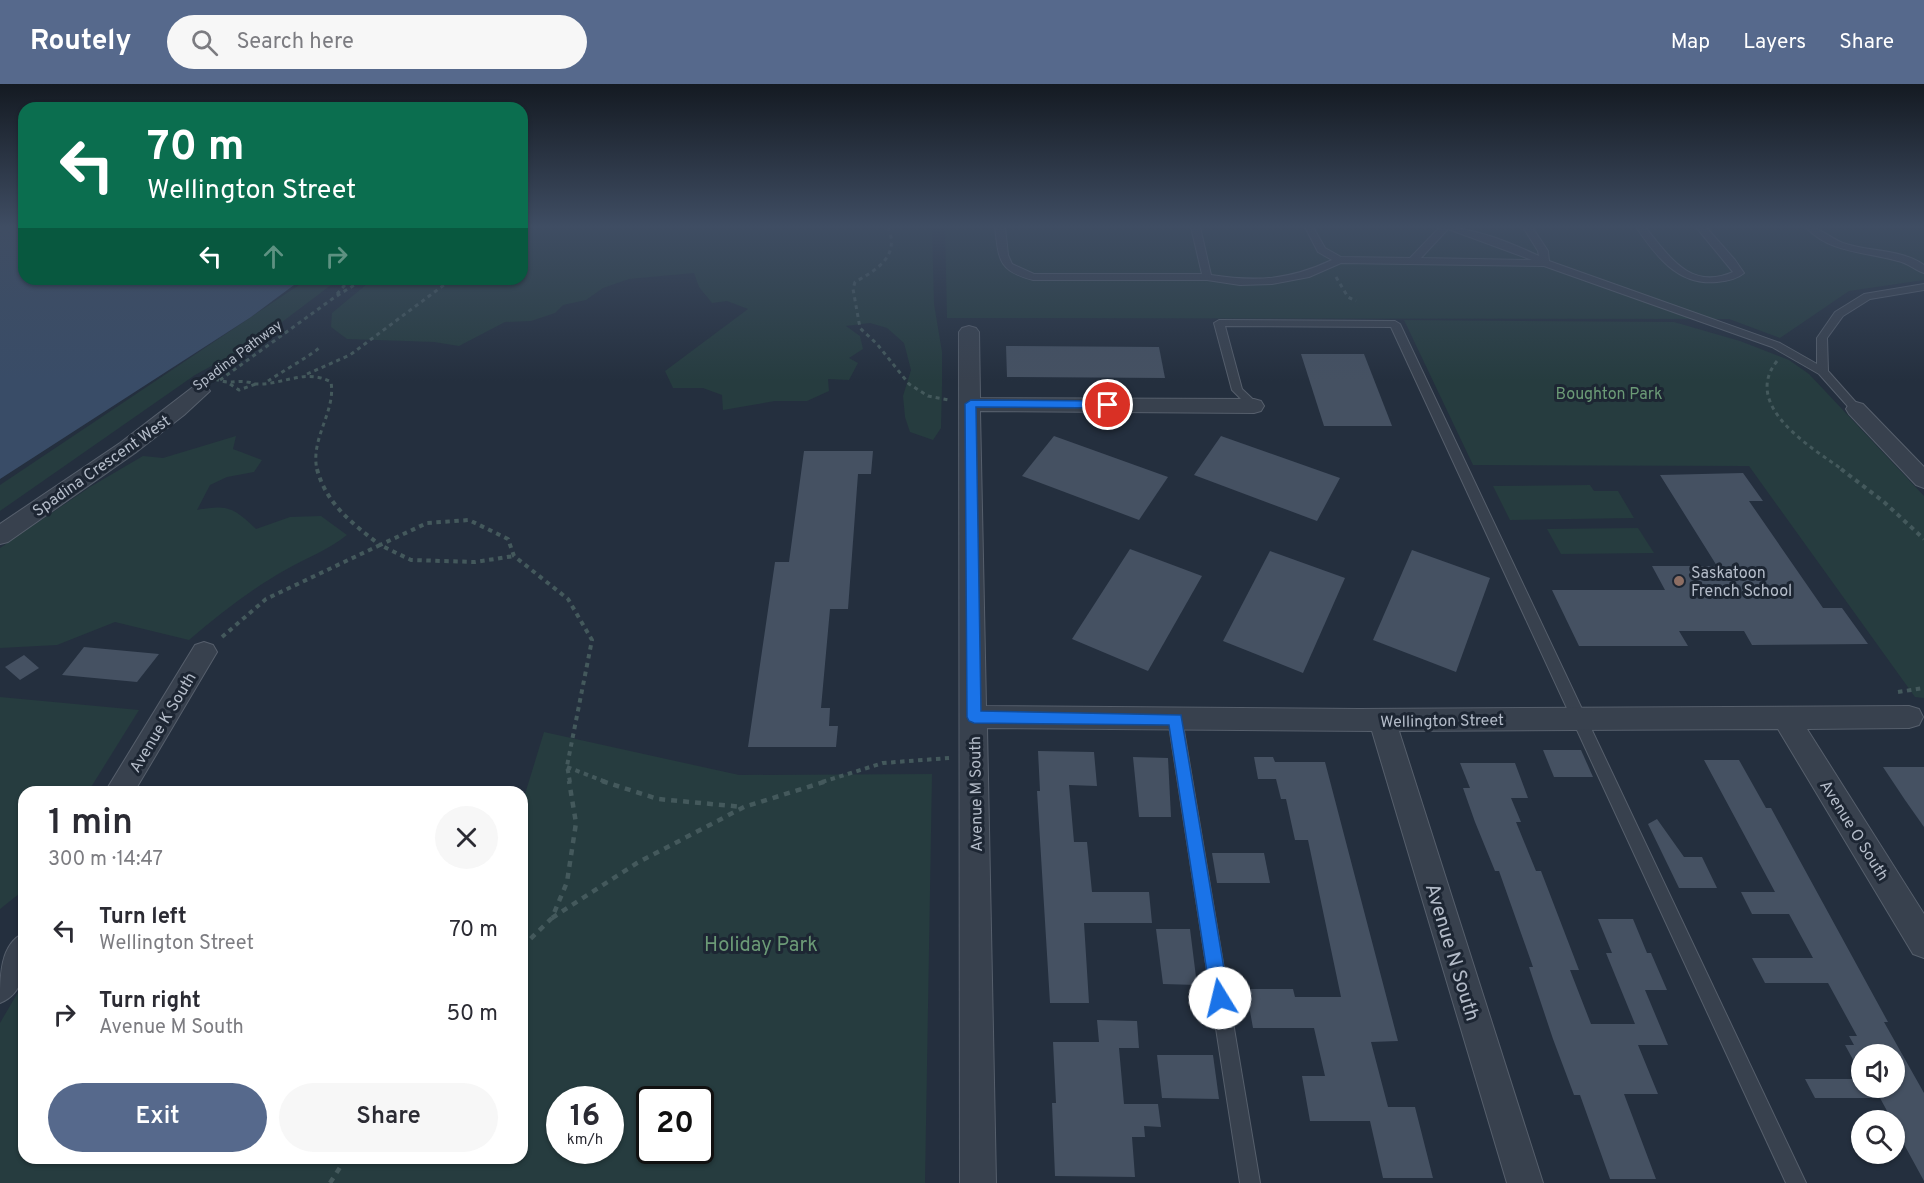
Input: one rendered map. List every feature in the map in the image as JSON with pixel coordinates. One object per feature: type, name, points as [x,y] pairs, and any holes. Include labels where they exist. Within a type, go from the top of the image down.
[{"type":"street","name":"Avenue M South","points":[[969,332],[978,1183]]},
{"type":"street","name":"Spadina Crescent West","points":[[0,536],[181,408],[200,391]]},
{"type":"street","points":[[971,410],[1254,406]]},
{"type":"street","points":[[1856,408],[1924,480]]},
{"type":"street","name":"Avenue K South","points":[[123,786],[204,652]]},
{"type":"street","name":"Wellington Street","points":[[974,717],[1382,720],[1917,717]]},
{"type":"street","name":"Avenue O South","points":[[1785,717],[1924,943]]},
{"type":"street","name":"Avenue N South","points":[[1382,720],[1525,1183]]},
{"type":"street","points":[[0,987],[18,958]]},
{"type":"lane","points":[[1209,278],[1240,282],[1286,278]]},
{"type":"lane","points":[[1588,278],[1776,345],[1823,372],[1856,408]]},
{"type":"lane","points":[[1705,278],[1729,278]]},
{"type":"lane","points":[[1823,372],[1822,338],[1839,314],[1867,296],[1924,287]]},
{"type":"lane","points":[[1254,406],[1237,390],[1218,323],[1395,324],[1796,1183]]},
{"type":"lane","points":[[1175,719],[1250,1183]]},
{"type":"path","points":[[862,278],[855,282],[854,289],[860,328],[877,344],[909,384],[928,396],[949,400],[949,417],[971,410]]},
{"type":"path","points":[[1337,278],[1348,297],[1356,301]]},
{"type":"path","name":"Spadina Pathway","points":[[335,297],[345,285]]},
{"type":"path","name":"Spadina Pathway","points":[[181,408],[208,393],[220,380],[354,285]]},
{"type":"path","points":[[307,375],[349,356],[443,285]]},
{"type":"path","points":[[268,381],[299,360],[319,350],[321,346]]},
{"type":"path","points":[[1791,354],[1769,370],[1767,391],[1769,402],[1781,418],[1806,441],[1829,461],[1871,490],[1924,539]]},
{"type":"path","points":[[220,380],[239,390],[268,381],[307,375],[322,376],[331,382],[334,395],[317,439],[316,461],[325,493],[340,514],[381,545],[411,560],[475,562],[514,556]]},
{"type":"path","points":[[230,384],[245,381],[257,384]]},
{"type":"path","points":[[204,652],[266,599],[427,523],[470,520],[508,539],[514,556],[568,599],[592,640],[567,766],[576,823],[567,882],[552,918]]},
{"type":"path","points":[[528,941],[552,918],[637,863],[744,807],[883,762],[975,756]]},
{"type":"path","points":[[567,766],[605,782],[658,799],[744,807]]},
{"type":"path","points":[[330,1183],[342,1164]]},
{"type":"green space","points":[[528,278],[637,278],[603,288],[586,300],[563,305],[555,313],[531,321],[505,322],[459,346],[434,342],[347,339],[331,327],[332,313],[366,285],[528,285]]},
{"type":"green space","points":[[696,278],[933,278],[934,304],[942,352],[941,428],[933,440],[910,432],[905,417],[903,396],[911,370],[904,343],[887,328],[870,323],[846,326],[860,336],[863,349],[849,358],[858,363],[849,380],[828,379],[829,391],[807,401],[775,401],[723,410],[722,395],[703,388],[673,388],[665,371],[748,309],[727,301],[712,303],[699,287]]},
{"type":"green space","points":[[946,278],[1924,278],[1849,291],[1780,338],[1729,319],[947,318]]},
{"type":"green space","points":[[299,285],[331,285],[232,360],[217,363],[195,375],[0,511],[0,485]]},
{"type":"green space","name":"Boughton Park","points":[[1404,320],[1674,322],[1740,341],[1789,360],[1809,374],[1924,496],[1924,698],[1915,697],[1749,466],[1473,465]]},
{"type":"green space","points":[[236,436],[233,449],[262,460],[254,472],[227,477],[210,485],[197,510],[216,507],[230,509],[256,529],[290,517],[321,516],[347,535],[261,585],[189,640],[115,622],[57,645],[0,648],[0,548],[90,487],[143,456],[163,458]]},
{"type":"green space","points":[[1590,485],[1594,491],[1618,491],[1634,518],[1510,520],[1493,486]]},
{"type":"green space","points":[[1638,528],[1654,553],[1561,554],[1547,529]]},
{"type":"green space","points":[[0,697],[139,710],[92,786],[18,786],[18,895],[0,909]]},
{"type":"green space","name":"Holiday Park","points":[[544,732],[739,775],[932,774],[925,1183],[0,1183],[0,1023],[18,992],[18,1164],[528,1164],[528,786]]},
{"type":"water","points":[[0,278],[18,278],[18,285],[294,285],[251,317],[0,479]]},
{"type":"building","points":[[1006,346],[1159,347],[1165,378],[1007,377]]},
{"type":"building","points":[[1301,354],[1364,354],[1392,426],[1324,426]]},
{"type":"building","points":[[1054,436],[1168,477],[1139,520],[1022,476]]},
{"type":"building","points":[[1221,436],[1340,478],[1317,521],[1194,475]]},
{"type":"building","points":[[804,451],[873,451],[871,474],[858,474],[848,609],[830,609],[821,708],[830,708],[829,726],[838,726],[836,747],[748,747],[775,562],[789,562]]},
{"type":"building","points":[[1743,473],[1763,501],[1749,501],[1823,608],[1842,608],[1868,644],[1752,645],[1744,631],[1679,631],[1688,646],[1579,646],[1552,590],[1665,590],[1652,566],[1717,566],[1660,475]]},
{"type":"building","points":[[1130,549],[1202,576],[1148,671],[1072,639]]},
{"type":"building","points":[[1412,550],[1490,578],[1456,672],[1373,640]]},
{"type":"building","points":[[1270,551],[1345,578],[1303,673],[1223,641]]},
{"type":"building","points":[[84,647],[159,654],[137,682],[62,675]]},
{"type":"building","points":[[24,655],[39,668],[20,680],[5,667]]},
{"type":"building","points":[[1543,750],[1581,750],[1593,777],[1554,777]]},
{"type":"building","points":[[1038,751],[1094,752],[1097,786],[1069,785],[1074,842],[1087,842],[1092,892],[1149,892],[1152,923],[1084,923],[1089,1003],[1050,1003],[1037,791],[1040,791]]},
{"type":"building","points":[[1133,757],[1168,758],[1171,817],[1139,817]]},
{"type":"building","points":[[1254,757],[1273,757],[1275,762],[1325,762],[1398,1041],[1371,1042],[1388,1107],[1415,1107],[1433,1178],[1383,1178],[1370,1121],[1310,1121],[1302,1076],[1325,1076],[1314,1028],[1253,1028],[1246,989],[1293,989],[1295,997],[1341,997],[1308,840],[1295,840],[1286,799],[1281,799],[1276,779],[1258,779]]},
{"type":"building","points":[[1704,760],[1739,760],[1766,808],[1771,808],[1888,1022],[1884,1022],[1896,1044],[1853,1044],[1849,1036],[1857,1036],[1828,983],[1765,983],[1752,958],[1813,958],[1789,914],[1752,914],[1741,892],[1775,892]]},
{"type":"building","points":[[1460,763],[1515,763],[1528,798],[1511,798],[1521,822],[1516,822],[1536,871],[1541,871],[1579,970],[1570,970],[1591,1024],[1635,1024],[1606,953],[1612,953],[1598,919],[1633,919],[1647,953],[1651,953],[1667,990],[1645,990],[1668,1045],[1638,1045],[1658,1094],[1624,1094],[1656,1179],[1610,1179],[1580,1095],[1574,1095],[1553,1039],[1529,967],[1533,967],[1499,871],[1495,871],[1463,788],[1470,788]]},
{"type":"building","points":[[1883,767],[1924,767],[1924,827],[1905,800]]},
{"type":"building","points":[[1657,819],[1684,857],[1702,857],[1717,888],[1679,888],[1648,824]]},
{"type":"building","points":[[1212,853],[1264,853],[1270,883],[1217,883]]},
{"type":"building","points":[[1156,929],[1190,929],[1197,985],[1163,984]]},
{"type":"building","points":[[1097,1020],[1137,1021],[1139,1048],[1119,1048],[1124,1104],[1158,1104],[1161,1127],[1144,1126],[1145,1137],[1132,1137],[1135,1177],[1055,1176],[1052,1103],[1056,1103],[1053,1042],[1099,1042]]},
{"type":"building","points":[[1845,1045],[1851,1045],[1851,1056]]},
{"type":"building","points":[[1157,1055],[1213,1055],[1219,1099],[1162,1098]]},
{"type":"building","points":[[1905,1059],[1924,1093],[1924,1181],[1905,1146],[1905,1110],[1887,1110],[1880,1098],[1905,1098]]},
{"type":"building","points":[[1805,1079],[1851,1079],[1851,1098],[1815,1098]]},
{"type":"place","name":"Saskatoon French School","points":[[1679,581]]},
{"type":"route","points":[[1108,405],[971,404],[974,717],[1175,719],[1220,998]]}]
